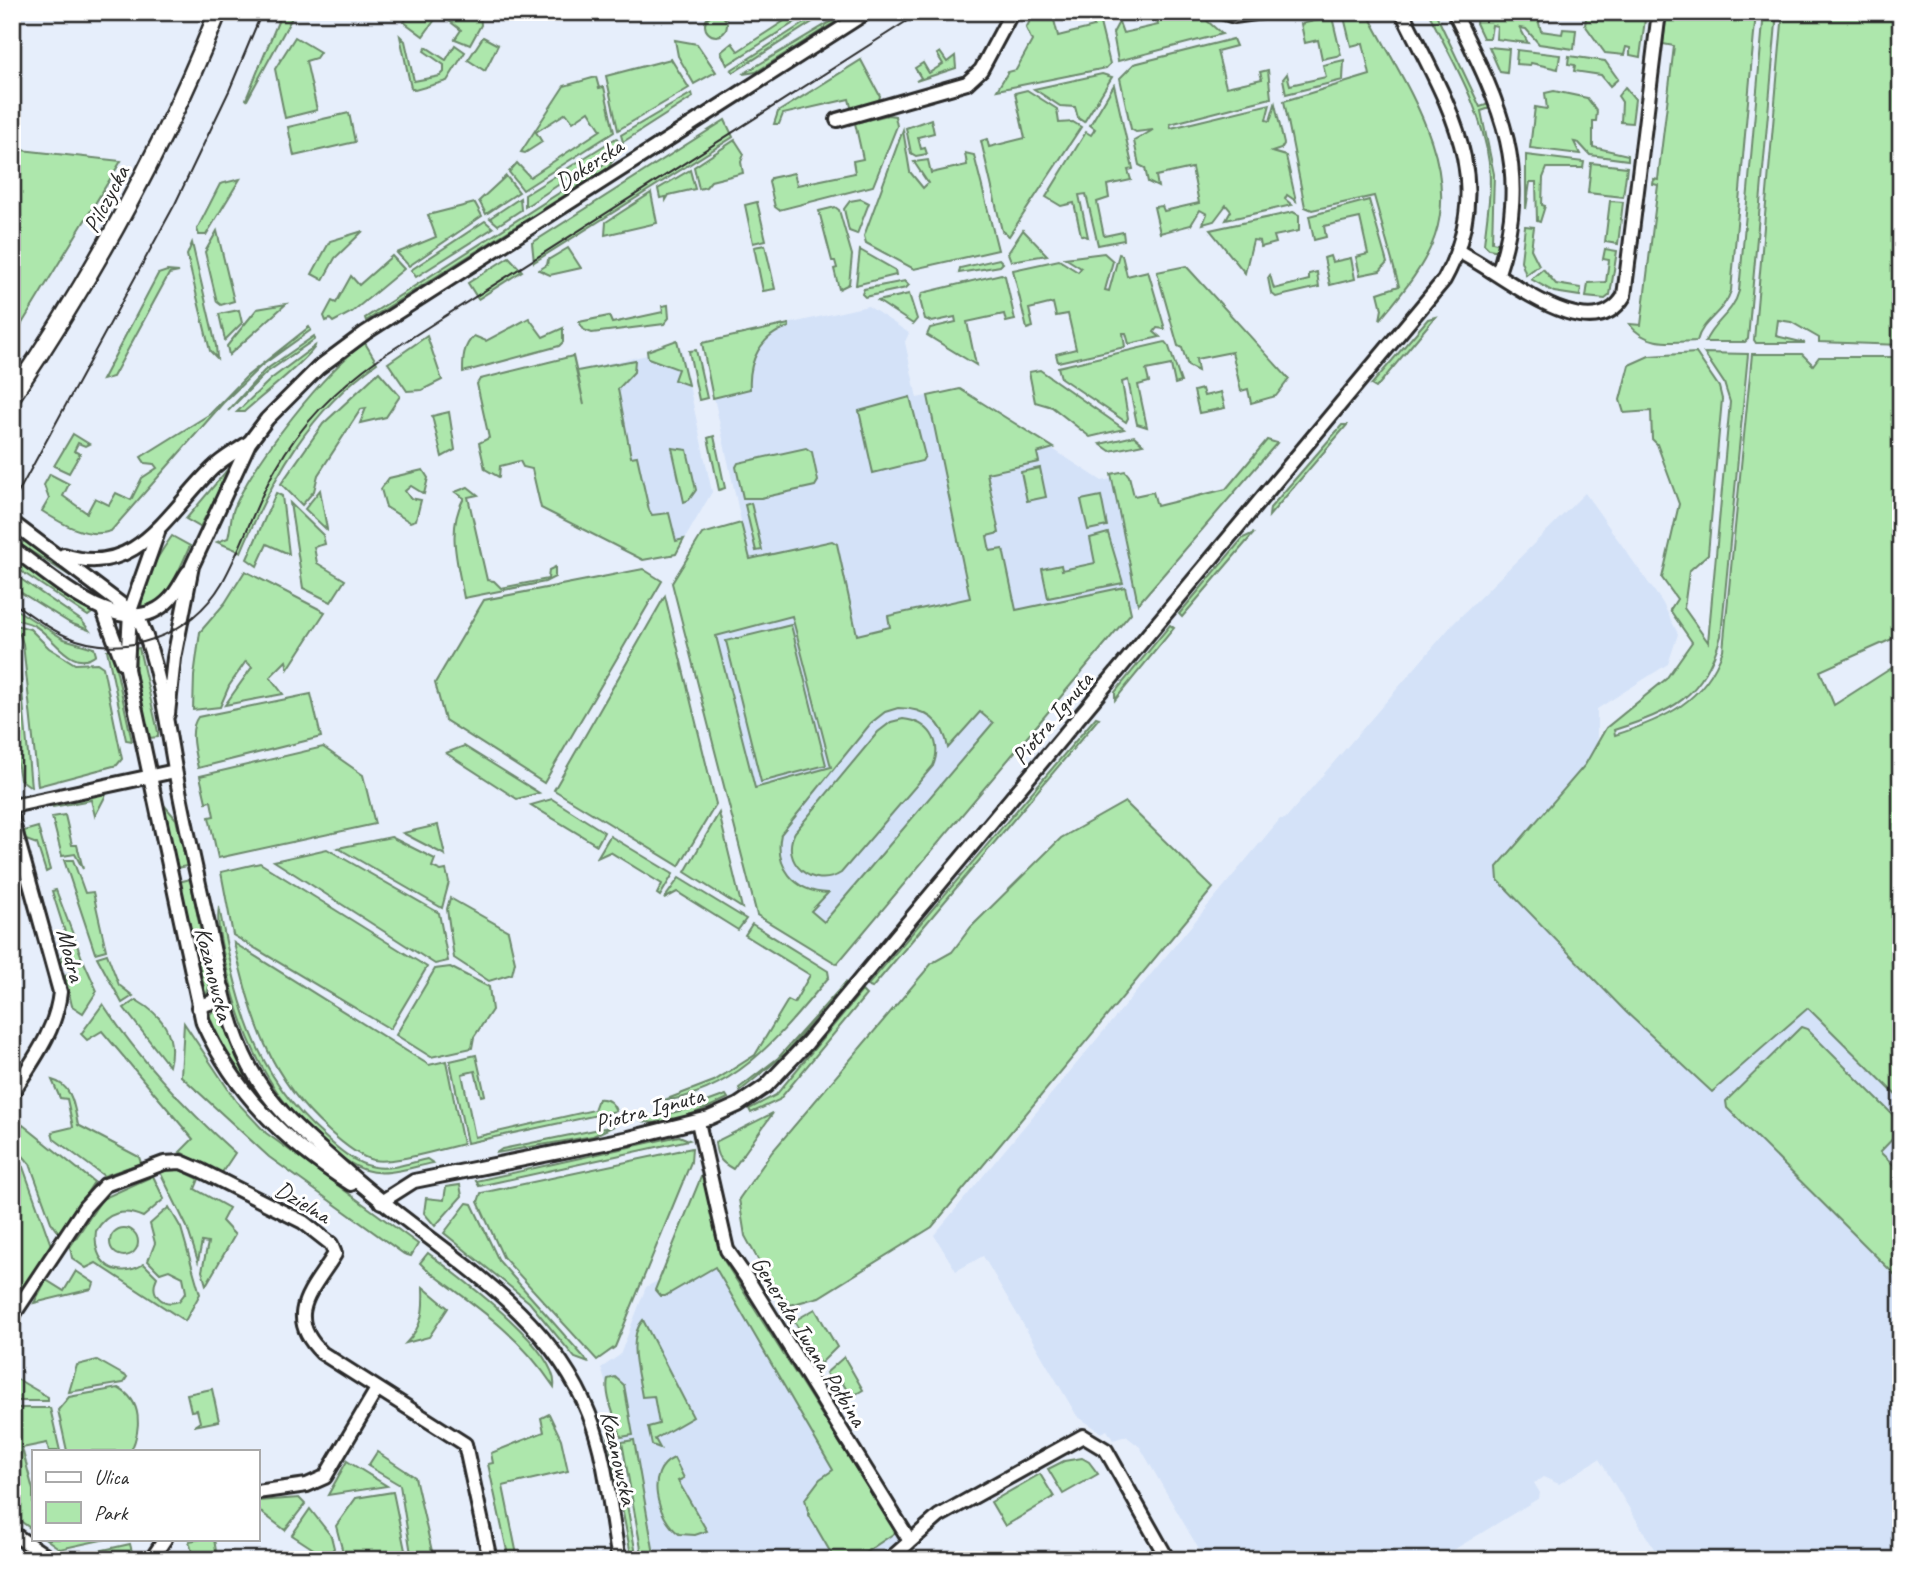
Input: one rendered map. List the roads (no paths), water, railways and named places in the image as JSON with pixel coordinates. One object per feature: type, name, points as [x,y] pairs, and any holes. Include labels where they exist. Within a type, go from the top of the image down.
[{"type":"street","name":"Pilczycka","points":[[12,396],[73,306],[113,234],[177,110],[218,12]]},
{"type":"street","name":"Dokerska","points":[[249,443],[274,412],[335,354],[867,12]]},
{"type":"street","points":[[837,120],[967,83],[981,70],[1013,12]]},
{"type":"street","points":[[1221,12],[1234,16],[1263,12]]},
{"type":"street","name":"Piotra Ignuta","points":[[381,1202],[414,1181],[698,1122],[738,1105],[766,1086],[807,1043],[1444,280],[1457,251],[1468,197],[1463,142],[1402,12]]},
{"type":"street","points":[[1454,12],[1490,83],[1511,155],[1513,206],[1508,243],[1498,273]]},
{"type":"street","points":[[1457,251],[1498,273],[1539,302],[1572,313],[1600,315],[1617,308],[1624,296],[1659,12]]},
{"type":"street","points":[[53,550],[78,560],[96,561],[126,553],[158,532],[214,466],[249,443]]},
{"type":"street","points":[[12,548],[103,610],[132,611],[170,599],[192,566],[249,443]]},
{"type":"street","name":"Kozanowska","points":[[12,522],[132,611],[147,637],[223,989],[236,1035],[261,1085],[288,1120],[381,1202],[518,1308],[561,1361],[589,1415],[603,1469],[619,1560]]},
{"type":"street","points":[[132,611],[158,532]]},
{"type":"street","name":"Kozanowska","points":[[167,720],[179,631],[192,566]]},
{"type":"street","name":"Kozanowska","points":[[103,610],[129,684],[203,1023],[229,1074],[265,1118],[318,1163],[381,1202]]},
{"type":"street","name":"Kozanowska","points":[[129,684],[127,649],[132,611]]},
{"type":"street","points":[[12,806],[175,771]]},
{"type":"street","name":"Modra","points":[[12,819],[60,992],[58,1013],[51,1031],[12,1093]]},
{"type":"street","points":[[198,1007],[212,1002],[223,989]]},
{"type":"street","name":"Generała Iwana Połbina","points":[[698,1122],[727,1250],[910,1541]]},
{"type":"street","name":"Dzielna","points":[[12,1317],[85,1207],[104,1185],[164,1163],[181,1162],[200,1170],[303,1222],[331,1244],[335,1254],[302,1307],[304,1333],[322,1353],[465,1444],[490,1560]]},
{"type":"street","points":[[259,1492],[307,1485],[324,1477],[377,1389]]},
{"type":"street","points":[[889,1560],[946,1511],[1083,1436],[1106,1450],[1167,1560]]},
{"type":"street","points":[[12,1533],[52,1560]]},
{"type":"street","points":[[151,1560],[164,1540]]},
{"type":"tram line","points":[[12,504],[175,204],[229,91],[262,12]]},
{"type":"tram line","points":[[12,602],[59,633],[88,643],[110,646],[133,644],[174,630],[209,602],[222,583],[255,510],[286,451],[322,406],[350,381],[381,357],[921,12]]}]
